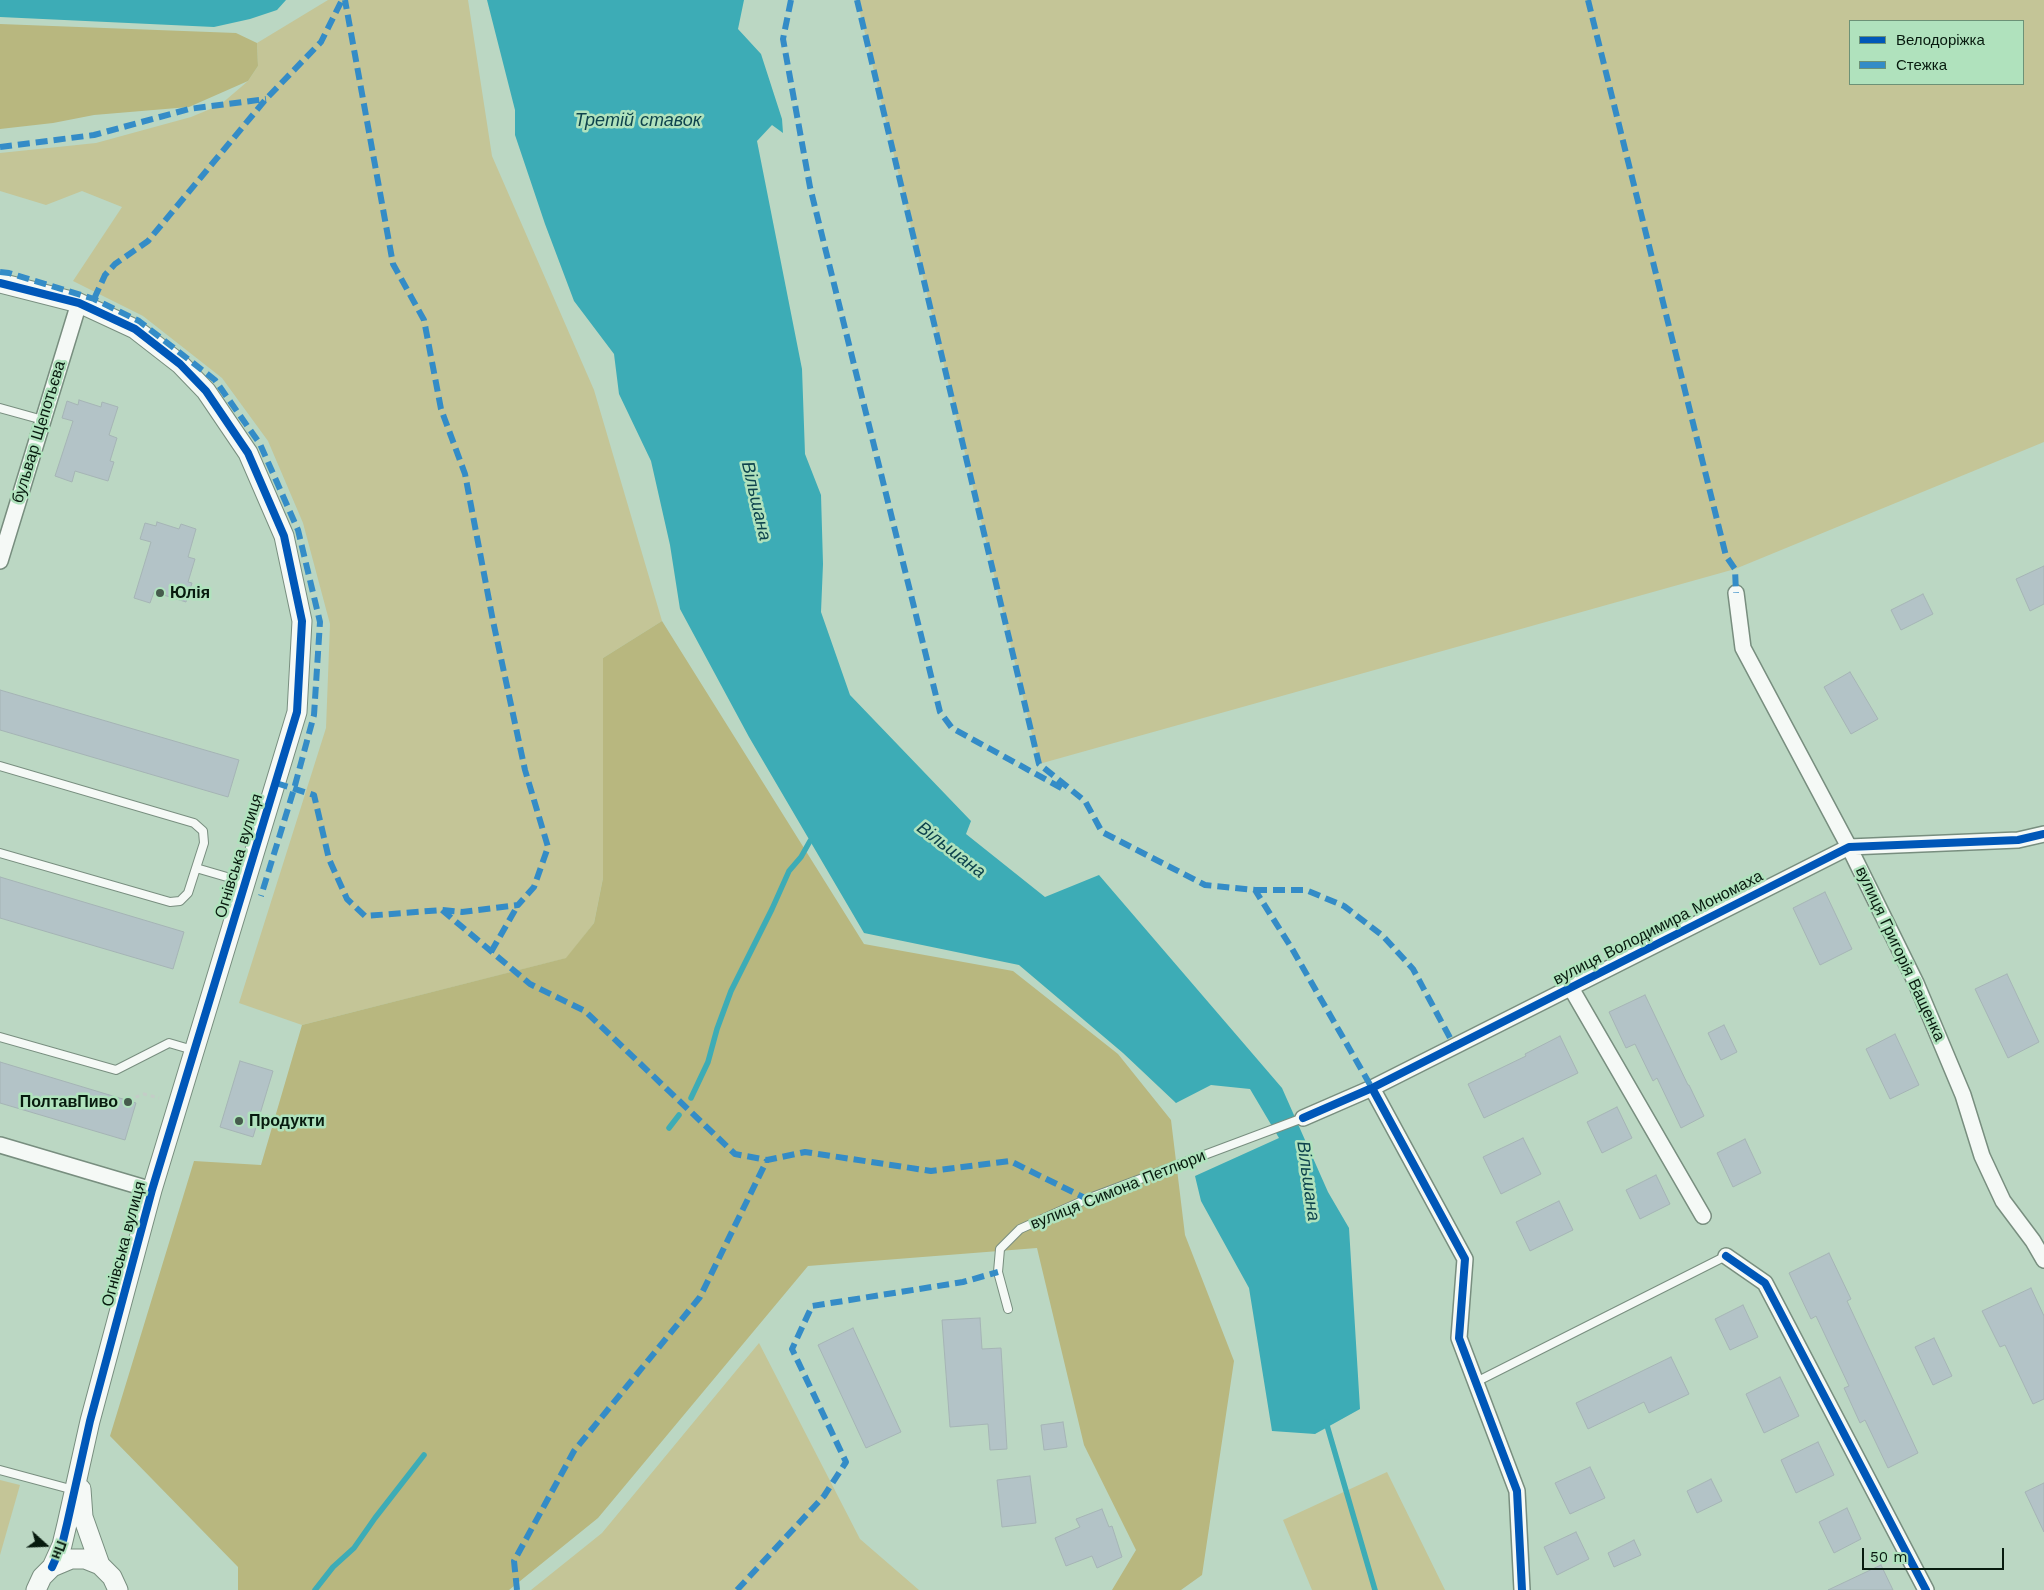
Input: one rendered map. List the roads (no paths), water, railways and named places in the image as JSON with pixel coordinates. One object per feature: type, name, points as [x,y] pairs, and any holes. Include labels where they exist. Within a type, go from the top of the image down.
[{"type":"street","name":"Огнівська вулиця","points":[[0,283],[79,303],[134,329],[180,364],[206,391],[248,453],[284,536],[302,621],[297,712],[152,1190],[90,1421],[62,1545],[52,1567],[42,1577],[36,1590]]},
{"type":"street","name":"бульвар Щепотьєва","points":[[1,556],[79,303]]},
{"type":"street","name":"вулиця Григорія Ващенка","points":[[1736,593],[1743,648],[1849,847],[1916,983],[1963,1095],[1982,1156],[2003,1201],[2033,1241],[2044,1260]]},
{"type":"street","name":"вулиця Володимира Мономаха","points":[[1303,1118],[1372,1088],[1849,847],[2018,840],[2044,834]]},
{"type":"street","points":[[1571,988],[1703,1216]]},
{"type":"street","points":[[1372,1088],[1465,1259],[1459,1338],[1517,1491],[1522,1590]]},
{"type":"street","points":[[0,1146],[152,1190]]},
{"type":"street","points":[[1726,1256],[1765,1283],[1926,1590]]},
{"type":"street","name":"Огнівська вулиця","points":[[90,1421],[82,1469],[83,1517],[100,1565],[112,1577],[118,1590]]},
{"type":"street","points":[[52,1567],[71,1559],[85,1559],[100,1565]]},
{"type":"lane","points":[[0,408],[43,420]]},
{"type":"lane","points":[[0,766],[194,823],[203,831],[204,843],[188,892],[180,901],[170,902],[0,853]]},
{"type":"lane","points":[[196,868],[245,883]]},
{"type":"lane","points":[[0,1037],[116,1070],[169,1043],[194,1051]]},
{"type":"lane","name":"вулиця Симона Петлюри","points":[[1008,1309],[998,1272],[1000,1248],[1020,1229],[1087,1199],[1303,1118]]},
{"type":"lane","points":[[1476,1382],[1726,1256]]},
{"type":"lane","points":[[0,1470],[74,1490]]},
{"type":"water","points":[[0,0],[286,0],[277,10],[250,19],[214,27],[0,17]]},
{"type":"water","name":"Третій ставок","points":[[487,0],[744,0],[738,29],[761,54],[782,119],[783,133],[772,125],[757,141],[802,369],[805,454],[821,495],[823,564],[821,612],[850,695],[971,821],[966,834],[1045,897],[1099,875],[1282,1088],[1328,1192],[1349,1228],[1360,1409],[1315,1434],[1272,1431],[1249,1288],[1201,1201],[1195,1176],[1279,1138],[1250,1089],[1211,1085],[1176,1103],[1123,1053],[1019,965],[864,933],[749,737],[680,609],[670,545],[651,461],[619,394],[614,354],[574,301],[545,224],[515,135],[515,110]]},
{"type":"waterway","points":[[691,1098],[708,1062],[717,1029],[731,991],[789,871],[801,857],[810,841]]},
{"type":"waterway","points":[[669,1128],[679,1115]]},
{"type":"waterway","name":"Вільшана","points":[[1326,1422],[1375,1590]]},
{"type":"waterway","points":[[315,1590],[333,1567],[354,1548],[424,1455]]},
{"type":"place","name":"Юлія","points":[[160,593]]},
{"type":"place","name":"ПолтавПиво","points":[[128,1102]]},
{"type":"place","name":"Продукти","points":[[239,1121]]}]
